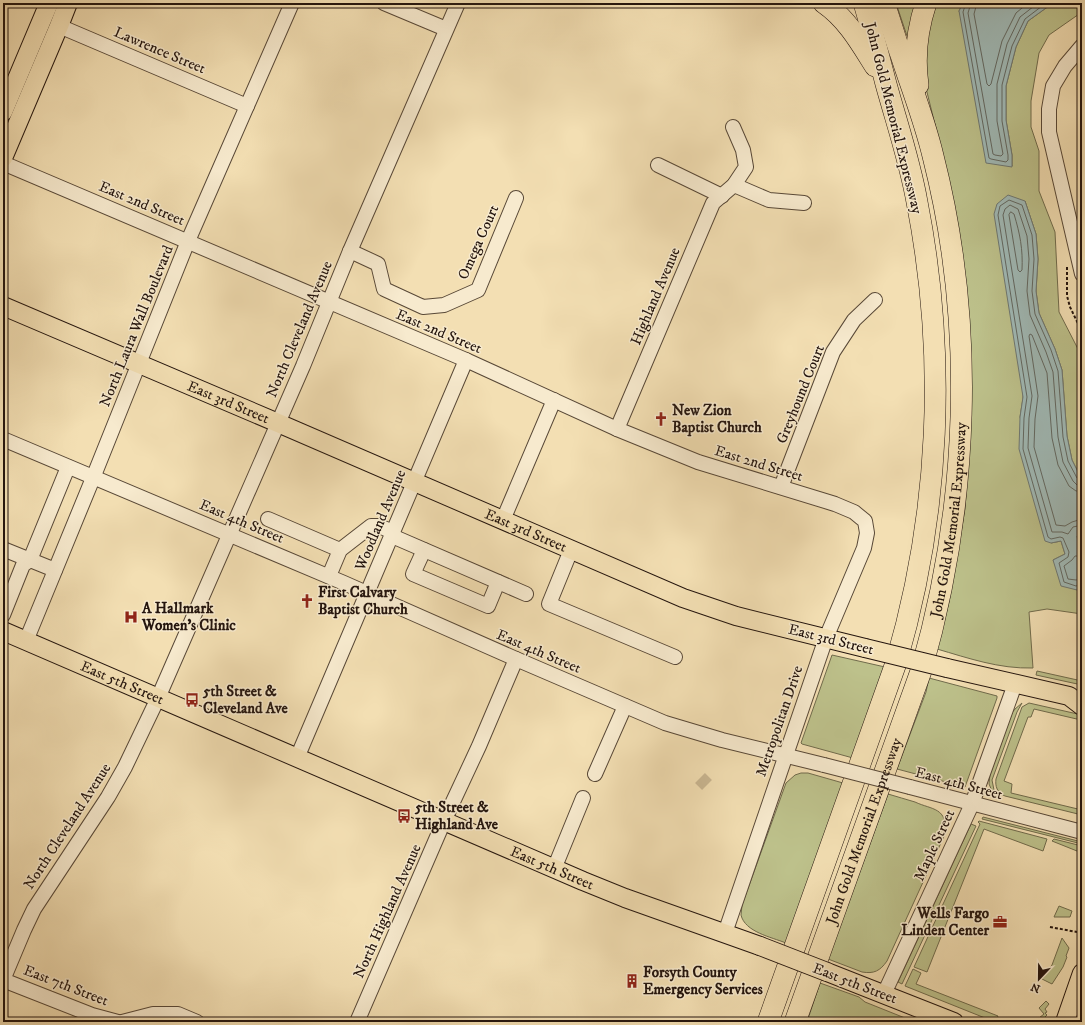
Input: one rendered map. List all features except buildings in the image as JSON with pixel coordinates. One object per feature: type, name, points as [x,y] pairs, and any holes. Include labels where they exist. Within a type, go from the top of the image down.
[{"type":"highway","points":[[824,3],[848,24],[857,36],[886,85]]},
{"type":"highway","name":"John Gold Memorial Expressway","points":[[768,1022],[896,663],[916,588],[928,512],[932,473],[936,394],[934,332],[929,278],[909,163],[864,3]]},
{"type":"highway","name":"John Gold Memorial Expressway","points":[[795,1022],[921,671],[932,633],[941,593],[949,546],[957,482],[960,435],[961,355],[954,267],[946,216],[934,157],[923,119],[900,55],[884,3]]},
{"type":"highway","points":[[923,119],[916,47],[926,3]]},
{"type":"main road","points":[[3,112],[49,3]]},
{"type":"main road","points":[[3,158],[68,3]]},
{"type":"main road","name":"East 3rd Street","points":[[3,306],[709,608],[865,648],[1078,698]]},
{"type":"main road","name":"East 5th Street","points":[[3,631],[554,869],[625,898],[760,946],[954,1022]]},
{"type":"main road","points":[[1065,1022],[1081,978]]},
{"type":"street","name":"North Laura Wall Boulevard","points":[[26,641],[188,241],[292,3]]},
{"type":"street","points":[[384,3],[446,29]]},
{"type":"street","name":"North Cleveland Avenue","points":[[3,980],[34,909],[108,797],[125,767],[158,698],[330,303],[350,251],[458,3]]},
{"type":"street","name":"Lawrence Street","points":[[59,26],[247,106]]},
{"type":"street","points":[[1082,46],[1064,66],[1053,86],[1049,109],[1049,132],[1082,274]]},
{"type":"street","name":"Highland Avenue","points":[[617,428],[713,203],[734,185],[746,167],[743,150],[733,127]]},
{"type":"street","name":"East 2nd Street","points":[[3,163],[466,360],[617,428],[698,462],[781,487],[854,512],[865,522]]},
{"type":"street","points":[[658,165],[722,196]]},
{"type":"street","points":[[734,185],[769,200],[804,203]]},
{"type":"street","name":"Omega Court","points":[[350,251],[378,264],[384,290],[423,307],[444,305],[478,290],[516,198]]},
{"type":"street","name":"Greyhound Court","points":[[781,487],[833,352],[854,320],[875,300]]},
{"type":"street","name":"Woodland Avenue","points":[[297,758],[368,594],[466,360]]},
{"type":"street","points":[[503,520],[554,400]]},
{"type":"street","name":"East 4th Street","points":[[3,439],[329,576],[665,723],[687,730],[1082,832]]},
{"type":"street","points":[[3,615],[23,565],[30,560],[68,467]]},
{"type":"street","points":[[268,519],[340,550]]},
{"type":"street","name":"Metropolitan Drive","points":[[725,933],[826,638],[864,548],[867,533],[865,522]]},
{"type":"street","points":[[329,576],[340,550],[371,526],[378,526],[424,550],[526,594]]},
{"type":"street","points":[[3,549],[55,570]]},
{"type":"street","points":[[424,550],[413,574],[488,606],[498,582]]},
{"type":"street","points":[[571,550],[549,604],[675,657]]},
{"type":"street","name":"North Highland Avenue","points":[[357,1022],[516,659]]},
{"type":"street","name":"Maple Street","points":[[884,994],[972,804],[1015,684]]},
{"type":"street","points":[[595,774],[625,706]]},
{"type":"street","points":[[554,869],[583,798]]},
{"type":"street","name":"East 7th Street","points":[[3,980],[92,1015],[118,1022]]},
{"type":"street","name":"East 7th Street","points":[[122,1022],[153,1014],[178,1014],[197,1022]]},
{"type":"path","points":[[1050,927],[1077,932]]},
{"type":"green space","points":[[896,3],[918,3],[911,36],[907,36]]},
{"type":"green space","points":[[933,3],[963,3],[959,11],[1012,166],[1012,155],[1006,120],[1006,86],[1016,47],[1028,21],[1053,3],[1082,3],[1082,12],[1049,35],[1039,53],[1031,101],[1031,127],[1039,151],[1039,191],[1055,232],[1059,312],[1078,349],[1082,363],[1082,480],[1072,460],[1067,436],[1062,370],[1055,349],[1039,313],[1036,291],[1038,259],[1036,234],[1025,201],[1023,398],[1020,417],[1051,543],[1061,541],[1065,554],[1053,560],[1077,590],[1082,588],[1082,614],[1047,609],[1029,612],[1033,668],[996,665],[937,649],[949,602],[965,509],[971,365],[969,321],[961,244],[949,181],[922,72]]},
{"type":"green space","points":[[832,655],[885,667],[853,758],[801,743]]},
{"type":"green space","points":[[1037,671],[1082,681],[1082,685],[1036,675]]},
{"type":"green space","points":[[929,678],[997,696],[965,787],[897,769],[926,692]]},
{"type":"green space","points":[[1022,703],[1017,712],[992,780],[994,790],[992,791],[989,784],[990,774],[1012,713]]},
{"type":"green space","points":[[1029,703],[1082,715],[1081,720],[1034,709],[1031,717],[1028,717],[1004,781],[1012,784],[1011,793],[1082,810],[1082,815],[1005,796],[997,789],[996,779],[1022,707]]},
{"type":"green space","points":[[808,773],[843,783],[786,943],[753,930],[743,921],[741,914],[742,905],[786,783],[795,775]]},
{"type":"green space","points":[[888,794],[938,811],[944,819],[945,834],[887,961],[882,967],[870,973],[862,972],[828,959]]},
{"type":"green space","points":[[983,817],[1082,842],[1082,844],[982,819]]},
{"type":"green space","points":[[979,821],[1047,839],[1043,851],[984,829],[927,972],[914,967],[980,824],[978,822]]},
{"type":"green space","points":[[971,824],[976,826],[902,984],[898,982]]},
{"type":"green space","points":[[1054,839],[1082,846],[1082,853],[1052,841]]},
{"type":"green space","points":[[1059,906],[1072,911],[1070,917],[1054,917]]},
{"type":"green space","points":[[1062,938],[1069,948],[1063,967],[1052,984],[1042,979],[1052,965]]},
{"type":"green space","points":[[913,969],[921,973],[916,984],[998,1016],[995,1022],[905,986]]},
{"type":"green space","points":[[820,983],[859,997],[865,1002],[915,1022],[807,1022]]},
{"type":"green space","points":[[1046,1001],[1049,1004],[1045,1009],[1047,1012],[1045,1013],[1047,1015],[1044,1018],[1046,1021],[1034,1022],[1044,1014],[1039,1008]]},
{"type":"water","points":[[963,3],[1053,3],[1028,21],[1016,47],[1006,86],[1006,120],[1012,155],[1012,167],[986,163],[959,11]]},
{"type":"water","points":[[1008,195],[1025,201],[1036,234],[1038,259],[1036,291],[1039,313],[1055,349],[1062,370],[1067,436],[1072,460],[1082,480],[1082,534],[1077,536],[1079,547],[1082,548],[1082,588],[1077,590],[1061,586],[1053,560],[1065,554],[1061,541],[1051,543],[1045,541],[1019,449],[1020,417],[1023,397],[994,214],[997,204]]},
{"type":"tunnel","points":[[700,778],[707,785]]},
{"type":"place","name":"New Zion Baptist Church","points":[[661,419]]},
{"type":"place","name":"First Calvary Baptist Church","points":[[307,601]]},
{"type":"place","name":"A Hallmark Women's Clinic","points":[[131,617]]},
{"type":"place","name":"5th Street & Cleveland Ave","points":[[192,700]]},
{"type":"place","name":"5th Street & Highland Ave","points":[[404,816]]},
{"type":"place","name":"Wells Fargo Linden Center","points":[[1000,922]]},
{"type":"place","name":"Forsyth County Emergency Services","points":[[632,981]]}]
